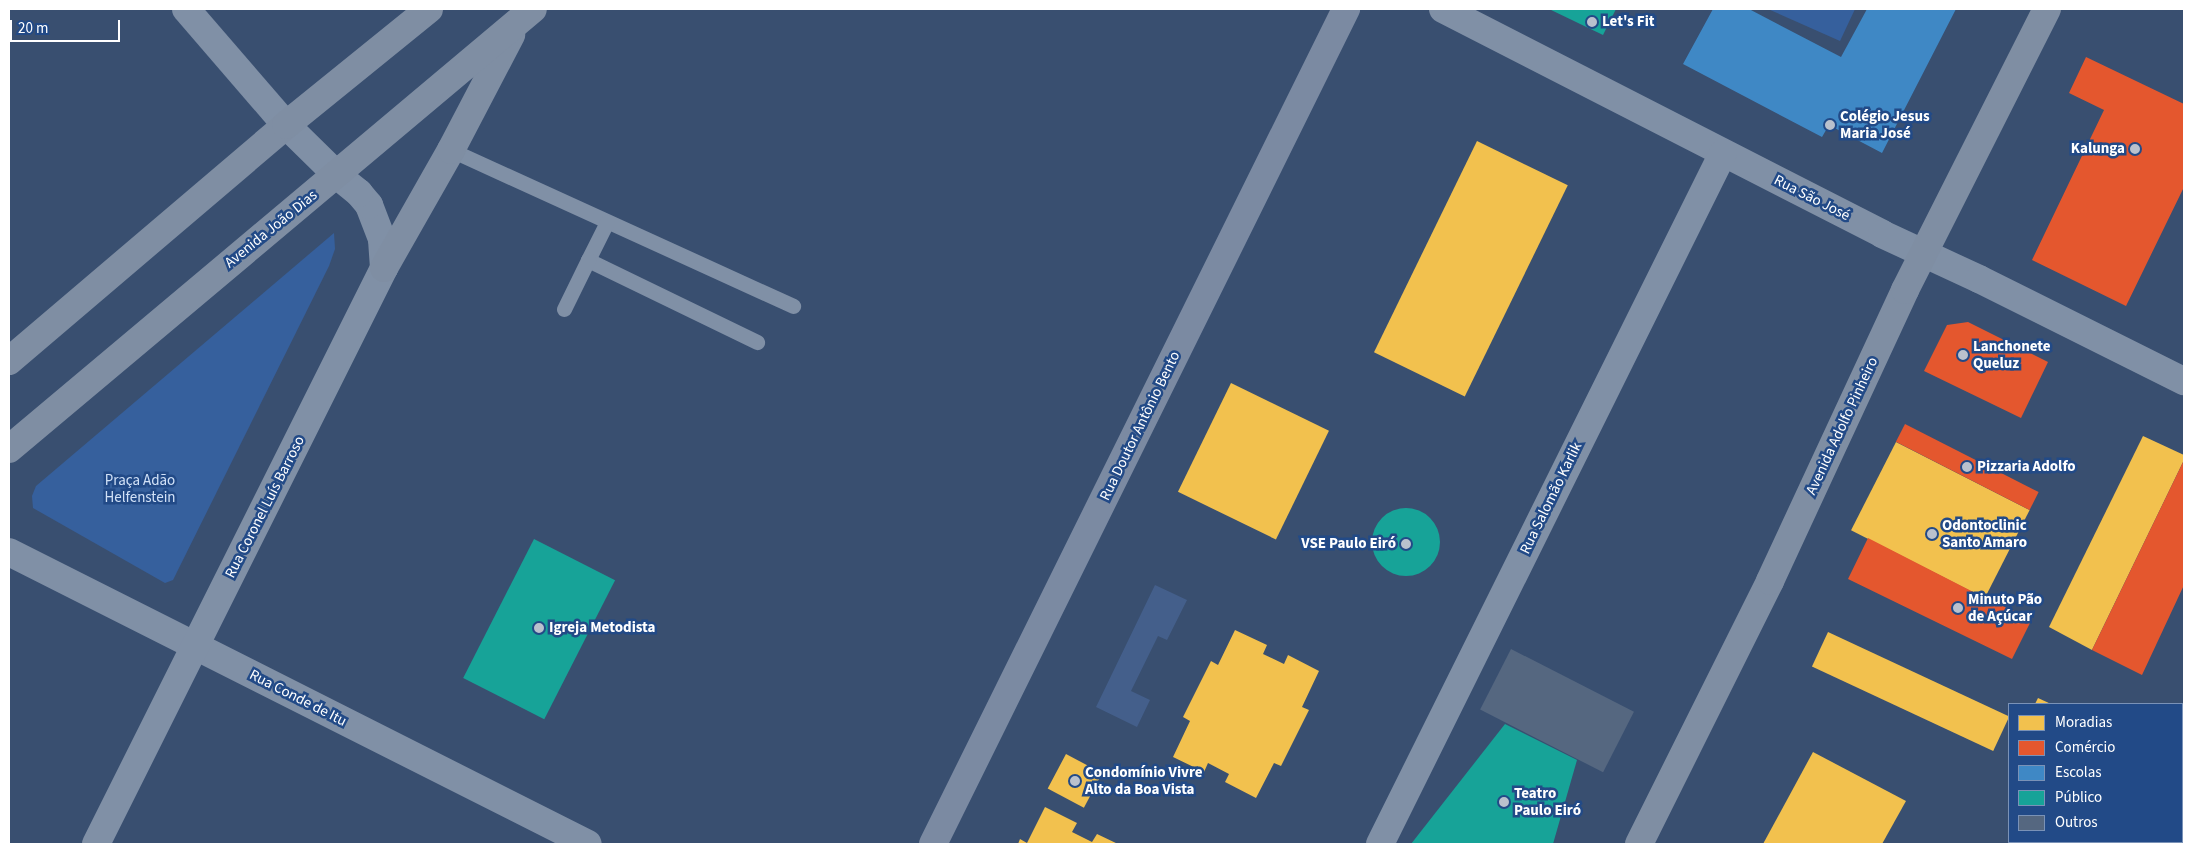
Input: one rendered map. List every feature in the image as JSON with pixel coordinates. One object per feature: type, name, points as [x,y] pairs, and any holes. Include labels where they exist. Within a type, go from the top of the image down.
[{"type":"main road","points":[[9,361],[286,125],[428,9]]},
{"type":"main road","name":"Avenida Adolfo Pinheiro","points":[[1640,844],[1770,581],[1924,254],[2047,9]]},
{"type":"main road","points":[[384,268],[525,15]]},
{"type":"main road","name":"Avenida João Dias","points":[[9,449],[525,15]]},
{"type":"street","points":[[186,9],[286,125],[337,175],[359,193],[369,205],[382,239],[384,268]]},
{"type":"street","name":"Rua Doutor Antônio Bento","points":[[933,844],[1346,9]]},
{"type":"street","name":"Rua São José","points":[[1443,9],[1723,153],[2184,382]]},
{"type":"street","name":"Rua Salomão Karlik","points":[[1380,844],[1723,153]]},
{"type":"street","name":"Rua Coronel Luís Barroso","points":[[96,844],[384,268]]},
{"type":"street","name":"Rua Conde de Itu","points":[[9,552],[588,844]]},
{"type":"lane","points":[[451,150],[793,306]]},
{"type":"lane","points":[[564,309],[607,222]]},
{"type":"lane","points":[[588,260],[757,342]]},
{"type":"green space","points":[[1768,9],[1855,9],[1840,41]]},
{"type":"green space","name":"Praça Adão Helfenstein","points":[[334,233],[335,249],[329,266],[173,580],[165,583],[33,508],[32,496],[36,486]]},
{"type":"shaded area","points":[[1155,585],[1187,600],[1167,640],[1158,636],[1131,691],[1150,700],[1137,727],[1096,707]]},
{"type":"building: Moradias","points":[[1477,141],[1568,185],[1465,396],[1374,352]]},
{"type":"building: Moradias","points":[[1231,383],[1329,431],[1276,540],[1178,492]]},
{"type":"building: Moradias","points":[[2143,436],[2184,455],[2184,460],[2092,650],[2049,627]]},
{"type":"building: Moradias","name":"Odontoclinic Santo Amaro","points":[[1896,442],[2030,510],[1985,598],[1851,530]]},
{"type":"building: Moradias","points":[[1235,630],[1267,645],[1263,654],[1284,664],[1288,655],[1319,671],[1302,707],[1309,710],[1281,766],[1274,763],[1256,798],[1225,782],[1229,774],[1208,763],[1204,772],[1173,757],[1190,721],[1183,717],[1211,661],[1218,665]]},
{"type":"building: Moradias","points":[[1828,632],[2008,716],[2008,719],[1993,751],[1812,666]]},
{"type":"building: Moradias","points":[[2038,698],[2049,703],[2036,703]]},
{"type":"building: Moradias","points":[[1813,752],[1906,801],[1882,844],[1763,844]]},
{"type":"building: Moradias","name":"Condomínio Vivre Alto da Boa Vista","points":[[1066,754],[1102,773],[1084,808],[1048,788]]},
{"type":"building: Moradias","points":[[2184,764],[2184,829],[2183,829]]},
{"type":"building: Moradias","points":[[1045,807],[1077,823],[1072,832],[1092,842],[1097,834],[1118,844],[1018,844],[1020,839],[1027,843]]},
{"type":"building: Comércio","name":"Kalunga","points":[[2086,57],[2184,104],[2184,187],[2126,306],[2032,260],[2104,110],[2069,93]]},
{"type":"building: Comércio","points":[[1968,322],[2048,362],[2021,418],[1924,371],[1947,325]]},
{"type":"building: Comércio","name":"Pizzaria Adolfo","points":[[1905,424],[2039,492],[2030,510],[1896,442]]},
{"type":"building: Comércio","points":[[2184,460],[2184,585],[2142,675],[2092,650]]},
{"type":"building: Comércio","name":"Minuto Pão de Açúcar","points":[[1868,538],[1985,598],[2032,619],[2012,659],[1848,579]]},
{"type":"building: Escolas","points":[[1713,9],[1749,9],[1841,57],[1867,9],[1956,9],[1882,153],[1829,125],[1822,137],[1683,64]]},
{"type":"building: Público","name":"Let's Fit","points":[[1549,9],[1616,9],[1603,35]]},
{"type":"building: Público","name":"VSE Paulo Eiró","points":[[1406,508],[1419,511],[1430,518],[1437,529],[1440,542],[1437,555],[1430,566],[1419,573],[1406,576],[1393,573],[1382,566],[1375,555],[1372,542],[1375,529],[1382,518],[1393,511]]},
{"type":"building: Público","name":"Igreja Metodista","points":[[534,539],[615,580],[544,719],[463,678]]},
{"type":"building: Público","name":"Teatro Paulo Eiró","points":[[1505,724],[1577,760],[1553,844],[1411,844]]},
{"type":"building: Outros","points":[[1511,649],[1634,712],[1603,772],[1480,710]]},
{"type":"place","name":"Let's Fit","points":[[1592,22]]},
{"type":"place","name":"Colégio Jesus Maria José","points":[[1830,125]]},
{"type":"place","name":"Kalunga","points":[[2135,149]]},
{"type":"place","name":"Lanchonete Queluz","points":[[1963,355]]},
{"type":"place","name":"Pizzaria Adolfo","points":[[1967,467]]},
{"type":"place","name":"Odontoclinic Santo Amaro","points":[[1932,534]]},
{"type":"place","name":"VSE Paulo Eiró","points":[[1406,544]]},
{"type":"place","name":"Minuto Pão de Açúcar","points":[[1958,608]]},
{"type":"place","name":"Igreja Metodista","points":[[539,628]]},
{"type":"place","name":"Condomínio Vivre Alto da Boa Vista","points":[[1075,781]]},
{"type":"place","name":"Teatro Paulo Eiró","points":[[1504,802]]}]
